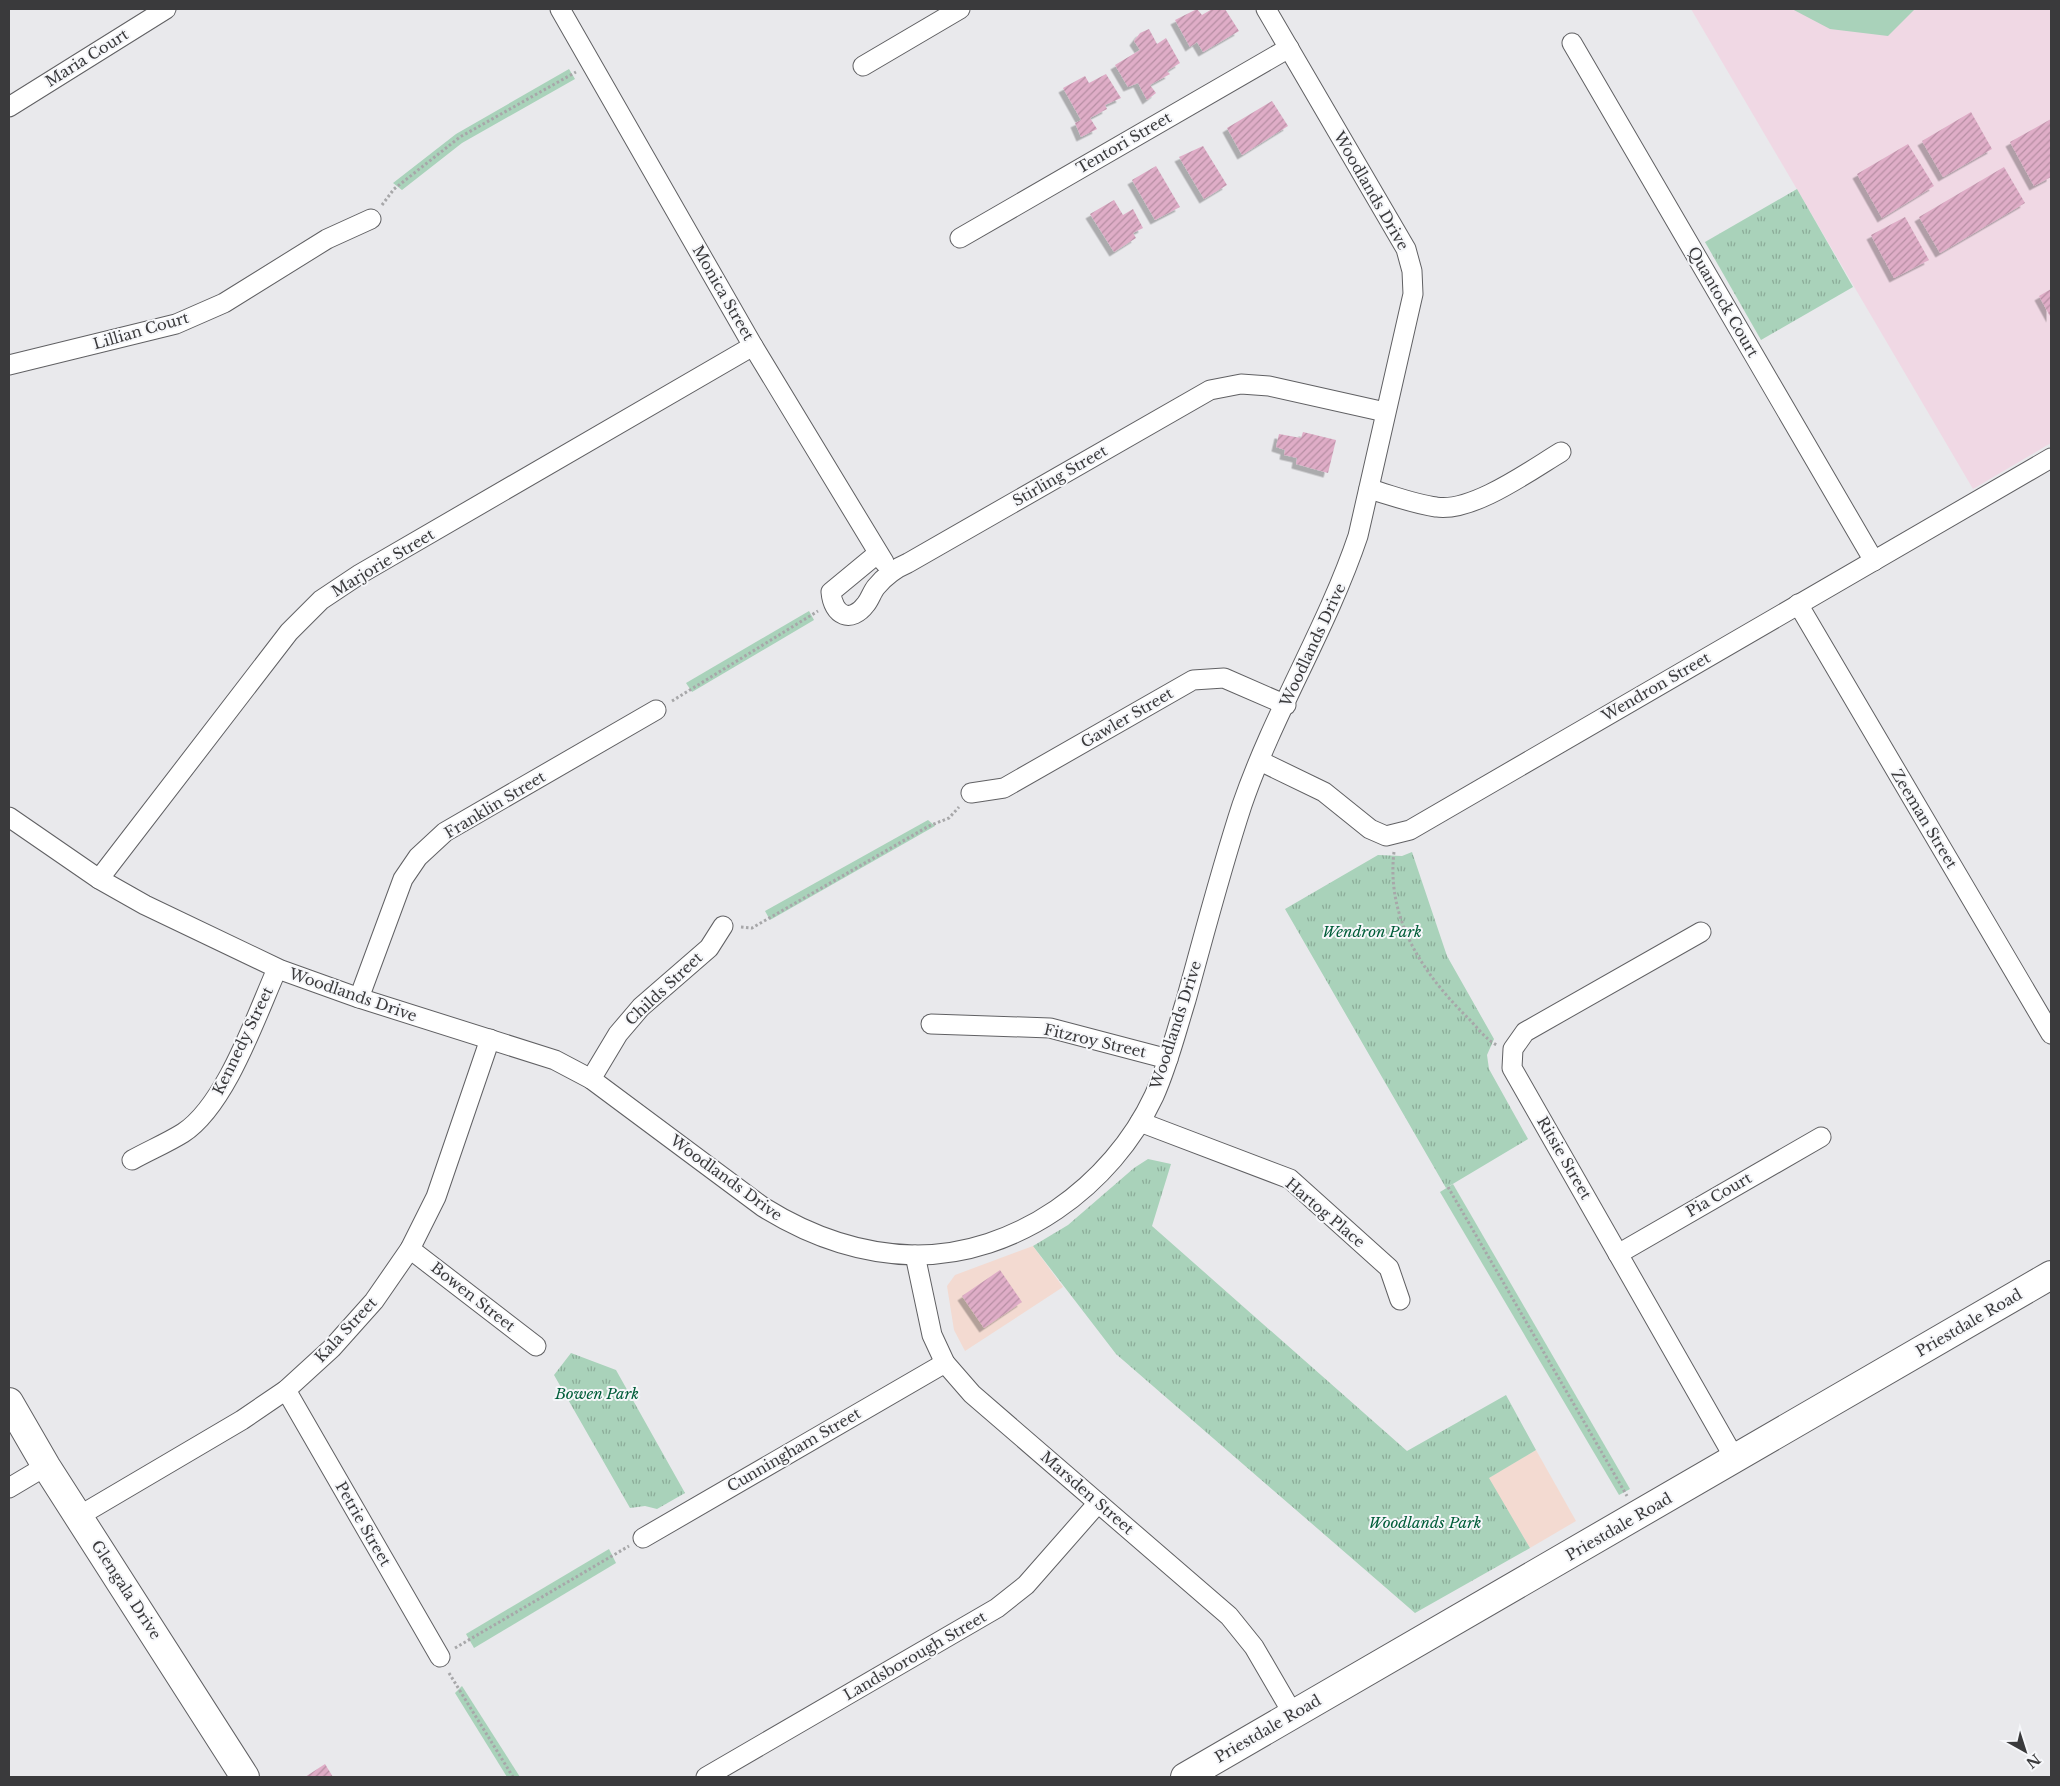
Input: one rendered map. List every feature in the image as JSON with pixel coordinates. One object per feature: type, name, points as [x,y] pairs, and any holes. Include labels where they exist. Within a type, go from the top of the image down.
[{"type":"street","name":"Maria Court","points":[[9,107],[166,9]]},
{"type":"street","name":"Monica Street","points":[[560,9],[753,346],[877,554],[885,564],[896,568]]},
{"type":"street","points":[[863,66],[960,9]]},
{"type":"street","name":"Woodlands Drive","points":[[9,817],[99,879],[145,905],[277,968],[359,998],[555,1060],[591,1079],[763,1208],[815,1234],[867,1250],[915,1255],[969,1249],[1011,1235],[1054,1212],[1086,1188],[1115,1156],[1140,1122],[1154,1097],[1168,1059],[1242,806],[1260,761],[1346,572],[1358,536],[1384,412],[1413,294],[1412,271],[1406,249],[1266,9]]},
{"type":"street","name":"Quantock Court","points":[[1572,43],[1874,561]]},
{"type":"street","name":"Tentori Street","points":[[960,238],[1289,48]]},
{"type":"street","name":"Lillian Court","points":[[9,365],[176,324],[224,303],[327,239],[371,219]]},
{"type":"street","name":"Marjorie Street","points":[[99,879],[289,632],[321,600],[360,574],[753,346]]},
{"type":"street","name":"Stirling Street","points":[[832,602],[838,612],[846,616],[856,614],[866,604],[876,587],[896,568],[1210,390],[1241,384],[1269,386],[1384,412]]},
{"type":"street","points":[[1369,489],[1438,508],[1464,504],[1489,495],[1561,452]]},
{"type":"street","name":"Wendron Street","points":[[1396,835],[1410,830],[2051,458]]},
{"type":"street","points":[[832,602],[831,592],[877,554]]},
{"type":"street","name":"Zeeman Street","points":[[1798,604],[2051,1034]]},
{"type":"street","name":"Gawler Street","points":[[971,793],[1004,788],[1193,680],[1224,678],[1286,705]]},
{"type":"street","name":"Franklin Street","points":[[359,998],[403,879],[418,857],[445,832],[656,710]]},
{"type":"street","points":[[1260,761],[1324,792],[1370,829],[1386,836],[1396,835]]},
{"type":"street","name":"Childs Street","points":[[591,1079],[618,1034],[641,1007],[709,948],[723,926]]},
{"type":"street","points":[[1513,1052],[1525,1032],[1701,932]]},
{"type":"street","name":"Kennedy Street","points":[[132,1160],[184,1132],[208,1111],[224,1086],[277,968]]},
{"type":"street","name":"Fitzroy Street","points":[[931,1024],[1050,1028],[1168,1059]]},
{"type":"street","name":"Kala Street","points":[[79,1516],[242,1420],[286,1390],[332,1348],[374,1301],[410,1248],[436,1197],[490,1039]]},
{"type":"street","name":"Ritsie Street","points":[[1513,1052],[1512,1068],[1735,1459]]},
{"type":"street","name":"Hartog Place","points":[[1140,1122],[1290,1179],[1389,1268],[1400,1300]]},
{"type":"street","name":"Pia Court","points":[[1618,1254],[1821,1137]]},
{"type":"street","name":"Bowen Street","points":[[410,1248],[536,1346]]},
{"type":"street","name":"Marsden Street","points":[[915,1255],[932,1335],[945,1363],[972,1394],[1229,1616],[1254,1647],[1293,1714]]},
{"type":"street","name":"Priestdale Road","points":[[1185,1777],[2051,1275]]},
{"type":"street","name":"Cunningham Street","points":[[644,1538],[945,1363]]},
{"type":"street","name":"Petrie Street","points":[[286,1390],[440,1657]]},
{"type":"street","name":"Glengala Drive","points":[[9,1402],[46,1466],[245,1777]]},
{"type":"street","points":[[9,1488],[46,1466]]},
{"type":"street","name":"Landsborough Street","points":[[706,1777],[997,1608],[1026,1585],[1098,1503]]},
{"type":"path","points":[[371,219],[394,189],[460,137],[592,63]]},
{"type":"path","points":[[656,710],[832,602]]},
{"type":"path","points":[[723,926],[752,928],[929,826],[949,818],[971,793]]},
{"type":"path","points":[[1396,835],[1393,877],[1397,908],[1417,957],[1432,980],[1458,1009],[1493,1043],[1513,1052]]},
{"type":"path","points":[[1448,1187],[1638,1515]]},
{"type":"path","points":[[513,1777],[440,1657],[644,1538]]},
{"type":"shaded area","points":[[1691,9],[2051,9],[2051,443],[1973,489]]},
{"type":"shaded area","points":[[1033,1246],[1063,1287],[965,1351],[954,1330],[947,1286],[955,1275]]},
{"type":"shaded area","points":[[1536,1450],[1576,1521],[1530,1548],[1488,1478]]},
{"type":"green space","points":[[1792,9],[1915,9],[1888,36],[1830,29]]},
{"type":"green space","points":[[569,69],[575,79],[462,143],[402,190],[393,183],[456,134]]},
{"type":"green space","points":[[1797,189],[1853,287],[1761,340],[1705,242]]},
{"type":"green space","points":[[809,611],[814,620],[692,692],[686,683]]},
{"type":"green space","points":[[928,820],[935,826],[770,920],[765,911]]},
{"type":"green space","name":"Wendron Park","points":[[1412,852],[1447,956],[1494,1039],[1487,1055],[1489,1069],[1528,1139],[1446,1188],[1285,909],[1378,855],[1402,856]]},
{"type":"green space","name":"Woodlands Park","points":[[1148,1159],[1171,1164],[1152,1226],[1407,1451],[1506,1395],[1536,1450],[1489,1478],[1530,1548],[1415,1613],[1116,1354],[1033,1246],[1068,1225],[1134,1168]]},
{"type":"green space","points":[[1453,1184],[1630,1489],[1619,1495],[1440,1192]]},
{"type":"green space","name":"Bowen Park","points":[[571,1353],[616,1370],[685,1493],[657,1509],[645,1506],[630,1508],[554,1375]]},
{"type":"green space","points":[[609,1549],[616,1563],[474,1648],[466,1634]]},
{"type":"green space","points":[[462,1686],[520,1777],[507,1777],[455,1693]]},
{"type":"building","points":[[1197,9],[1202,15],[1212,9],[1225,9],[1239,31],[1203,52],[1197,42],[1190,47],[1175,20]]},
{"type":"building","points":[[1149,29],[1157,44],[1166,38],[1180,63],[1167,71],[1170,74],[1150,85],[1156,93],[1147,100],[1138,83],[1128,87],[1115,65],[1140,50],[1134,41],[1140,33]]},
{"type":"building","points":[[1106,74],[1121,98],[1105,105],[1107,109],[1090,118],[1097,129],[1081,137],[1075,123],[1081,120],[1063,88],[1085,76],[1089,83]]},
{"type":"building","points":[[1272,101],[1288,126],[1242,155],[1227,128]]},
{"type":"building","points":[[1971,112],[1992,149],[1943,177],[1922,141]]},
{"type":"building","points":[[2051,119],[2051,177],[2034,186],[2010,142]]},
{"type":"building","points":[[1908,144],[1934,186],[1882,218],[1857,174]]},
{"type":"building","points":[[1203,146],[1227,185],[1204,199],[1179,157]]},
{"type":"building","points":[[1156,166],[1180,207],[1155,220],[1132,180]]},
{"type":"building","points":[[2004,167],[2025,203],[1940,253],[1919,217]]},
{"type":"building","points":[[1114,200],[1123,215],[1133,209],[1143,228],[1133,233],[1136,238],[1114,252],[1090,214]]},
{"type":"building","points":[[1905,217],[1929,260],[1894,278],[1871,235]]},
{"type":"building","points":[[2051,289],[2051,318],[2039,296]]},
{"type":"building","points":[[1303,432],[1336,440],[1328,473],[1296,464],[1297,458],[1284,455],[1285,450],[1276,447],[1279,434],[1301,438]]},
{"type":"building","points":[[1000,1270],[1022,1302],[984,1328],[962,1296]]},
{"type":"building","points":[[325,1764],[333,1777],[305,1777]]}]
